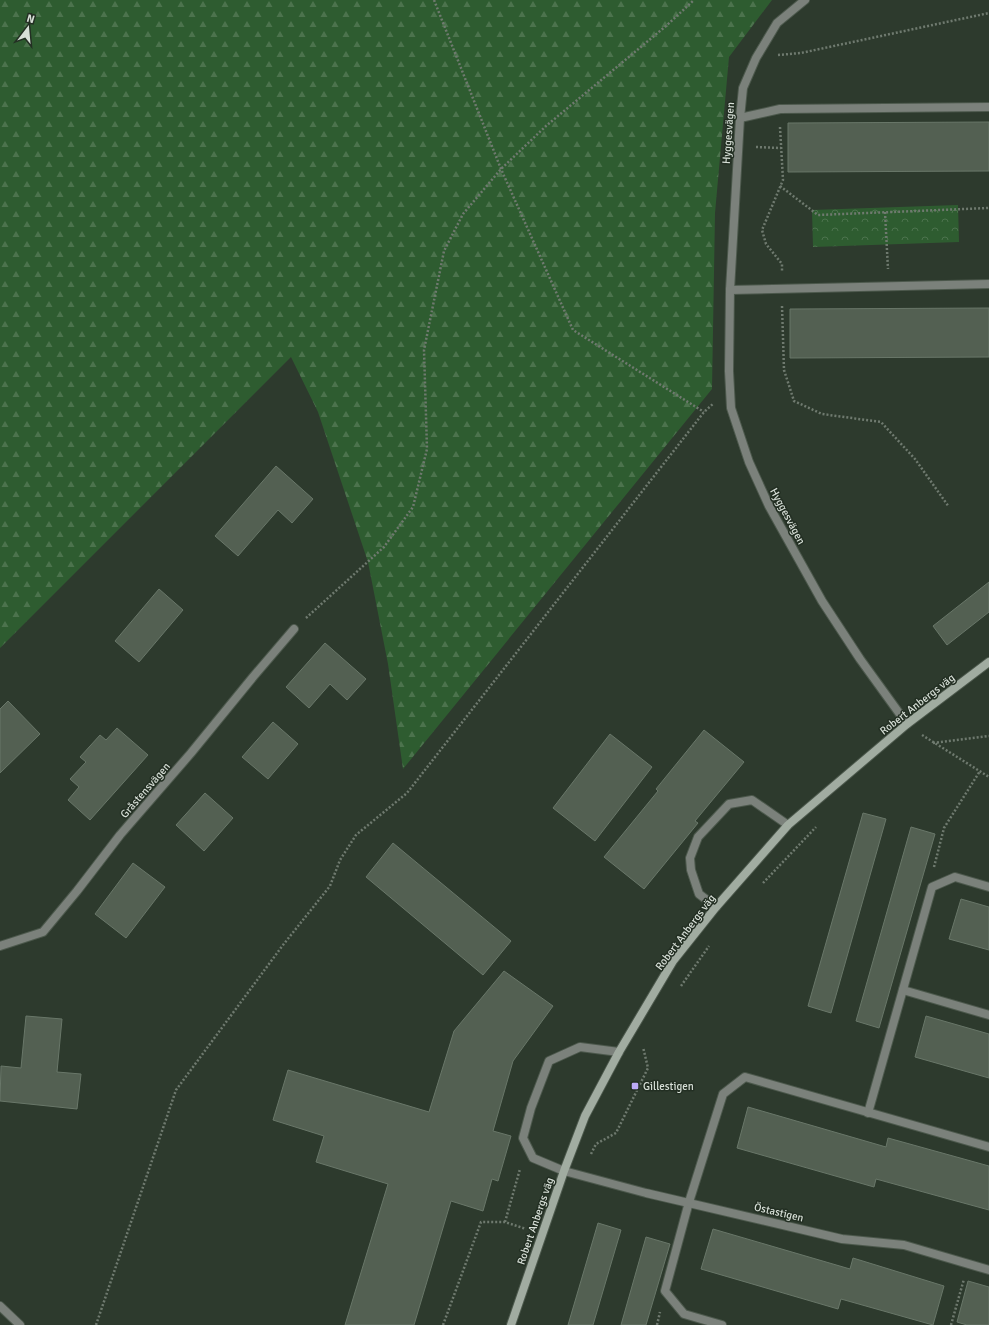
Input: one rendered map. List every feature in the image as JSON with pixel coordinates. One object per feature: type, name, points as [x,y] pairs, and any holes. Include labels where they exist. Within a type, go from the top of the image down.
[{"type":"street","name":"Hyggesvägen","points":[[805,0],[778,23],[756,58],[743,88],[738,146],[730,290],[729,371],[731,408],[749,462],[769,506],[822,601],[860,659],[907,724]]},
{"type":"street","points":[[740,118],[780,109],[989,107]]},
{"type":"street","points":[[730,290],[989,284]]},
{"type":"street","name":"Gråstensvägen","points":[[0,946],[43,932],[120,835],[186,759],[294,629]]},
{"type":"street","name":"Robert Anbergs väg","points":[[511,1325],[564,1171],[585,1116],[619,1052],[674,961],[716,907],[788,825],[907,724],[989,662]]},
{"type":"street","points":[[716,907],[699,894],[691,870],[690,858],[698,837],[729,804],[752,800],[788,825]]},
{"type":"street","points":[[868,1113],[932,887],[955,877],[989,887]]},
{"type":"street","points":[[903,990],[989,1015]]},
{"type":"street","points":[[529,1150],[523,1138],[531,1108],[549,1061],[580,1047],[619,1052]]},
{"type":"street","points":[[722,1325],[684,1314],[665,1291],[723,1094],[745,1077],[989,1147]]},
{"type":"street","name":"Östastigen","points":[[529,1150],[534,1158],[564,1171],[646,1193],[690,1202],[842,1239],[904,1245],[989,1270]]},
{"type":"street","points":[[0,1306],[20,1325]]},
{"type":"path","points":[[434,0],[501,169],[573,330],[704,412]]},
{"type":"path","points":[[294,629],[384,547],[414,507],[427,449],[424,350],[444,251],[463,214],[501,169],[546,126],[666,26],[694,0]]},
{"type":"path","points":[[756,58],[801,53],[989,13]]},
{"type":"path","points":[[738,146],[781,148]]},
{"type":"path","points":[[780,186],[818,215],[989,208]]},
{"type":"path","points":[[885,212],[889,286]]},
{"type":"path","points":[[96,1325],[176,1090],[283,945],[330,886],[340,860],[356,835],[408,793],[704,412],[730,388]]},
{"type":"path","points":[[881,422],[915,458],[949,507]]},
{"type":"path","points":[[907,724],[933,743],[989,777]]},
{"type":"path","points":[[917,740],[928,730]]},
{"type":"path","points":[[933,743],[989,736]]},
{"type":"path","points":[[944,882],[934,870],[944,828],[980,771]]},
{"type":"path","points":[[762,884],[820,824]]},
{"type":"path","points":[[678,991],[713,942]]},
{"type":"path","points":[[581,1176],[596,1144],[616,1133],[648,1068],[643,1046]]},
{"type":"path","points":[[444,1325],[482,1222],[505,1222],[520,1170],[529,1150]]},
{"type":"path","points":[[951,1325],[968,1264]]},
{"type":"green space","points":[[0,0],[772,0],[729,57],[715,213],[712,389],[403,769],[388,664],[368,562],[318,412],[291,357],[0,648]]},
{"type":"green space","points":[[958,205],[959,242],[813,247],[812,210]]},
{"type":"building","points":[[989,122],[989,171],[788,172],[788,123]]},
{"type":"building","points":[[989,308],[989,357],[790,358],[790,309]]},
{"type":"building","points":[[276,466],[313,499],[292,523],[278,510],[238,556],[215,536]]},
{"type":"building","points":[[989,582],[989,612],[947,645],[933,626]]},
{"type":"building","points":[[159,589],[183,610],[139,662],[115,641]]},
{"type":"building","points":[[325,643],[366,679],[347,700],[330,684],[309,708],[286,687]]},
{"type":"building","points":[[8,701],[40,734],[0,773],[0,709]]},
{"type":"building","points":[[273,722],[298,744],[268,779],[242,757]]},
{"type":"building","points":[[117,728],[148,755],[90,820],[68,800],[79,787],[70,779],[86,762],[80,757],[100,735],[106,740]]},
{"type":"building","points":[[704,730],[744,762],[695,821],[698,823],[644,889],[604,857],[658,791],[656,789]]},
{"type":"building","points":[[610,734],[652,767],[595,841],[553,808]]},
{"type":"building","points":[[205,793],[233,818],[204,851],[176,825]]},
{"type":"building","points":[[863,813],[886,819],[831,1013],[808,1006]]},
{"type":"building","points":[[911,827],[935,834],[879,1028],[856,1021]]},
{"type":"building","points":[[393,843],[511,941],[483,975],[366,877]]},
{"type":"building","points":[[133,863],[165,887],[126,938],[95,914]]},
{"type":"building","points":[[961,899],[989,907],[989,950],[949,939]]},
{"type":"building","points":[[504,971],[553,1006],[513,1061],[493,1131],[511,1136],[498,1181],[492,1179],[483,1211],[451,1201],[414,1325],[345,1325],[388,1184],[316,1162],[324,1136],[273,1120],[288,1070],[429,1112],[454,1031]]},
{"type":"building","points":[[26,1016],[62,1019],[57,1072],[81,1074],[77,1109],[0,1101],[1,1066],[21,1068]]},
{"type":"building","points":[[926,1016],[989,1034],[989,1078],[915,1057]]},
{"type":"building","points":[[748,1107],[886,1147],[888,1138],[989,1166],[989,1210],[876,1179],[874,1187],[737,1148]]},
{"type":"building","points":[[598,1223],[621,1230],[593,1325],[568,1325]]},
{"type":"building","points":[[713,1229],[850,1269],[853,1258],[944,1286],[933,1325],[841,1299],[838,1309],[701,1269]]},
{"type":"building","points":[[646,1237],[670,1244],[646,1325],[621,1325]]},
{"type":"building","points":[[968,1281],[989,1287],[989,1325],[967,1325],[957,1322]]},
{"type":"place","name":"Gillestigen","points":[[635,1086]]}]
